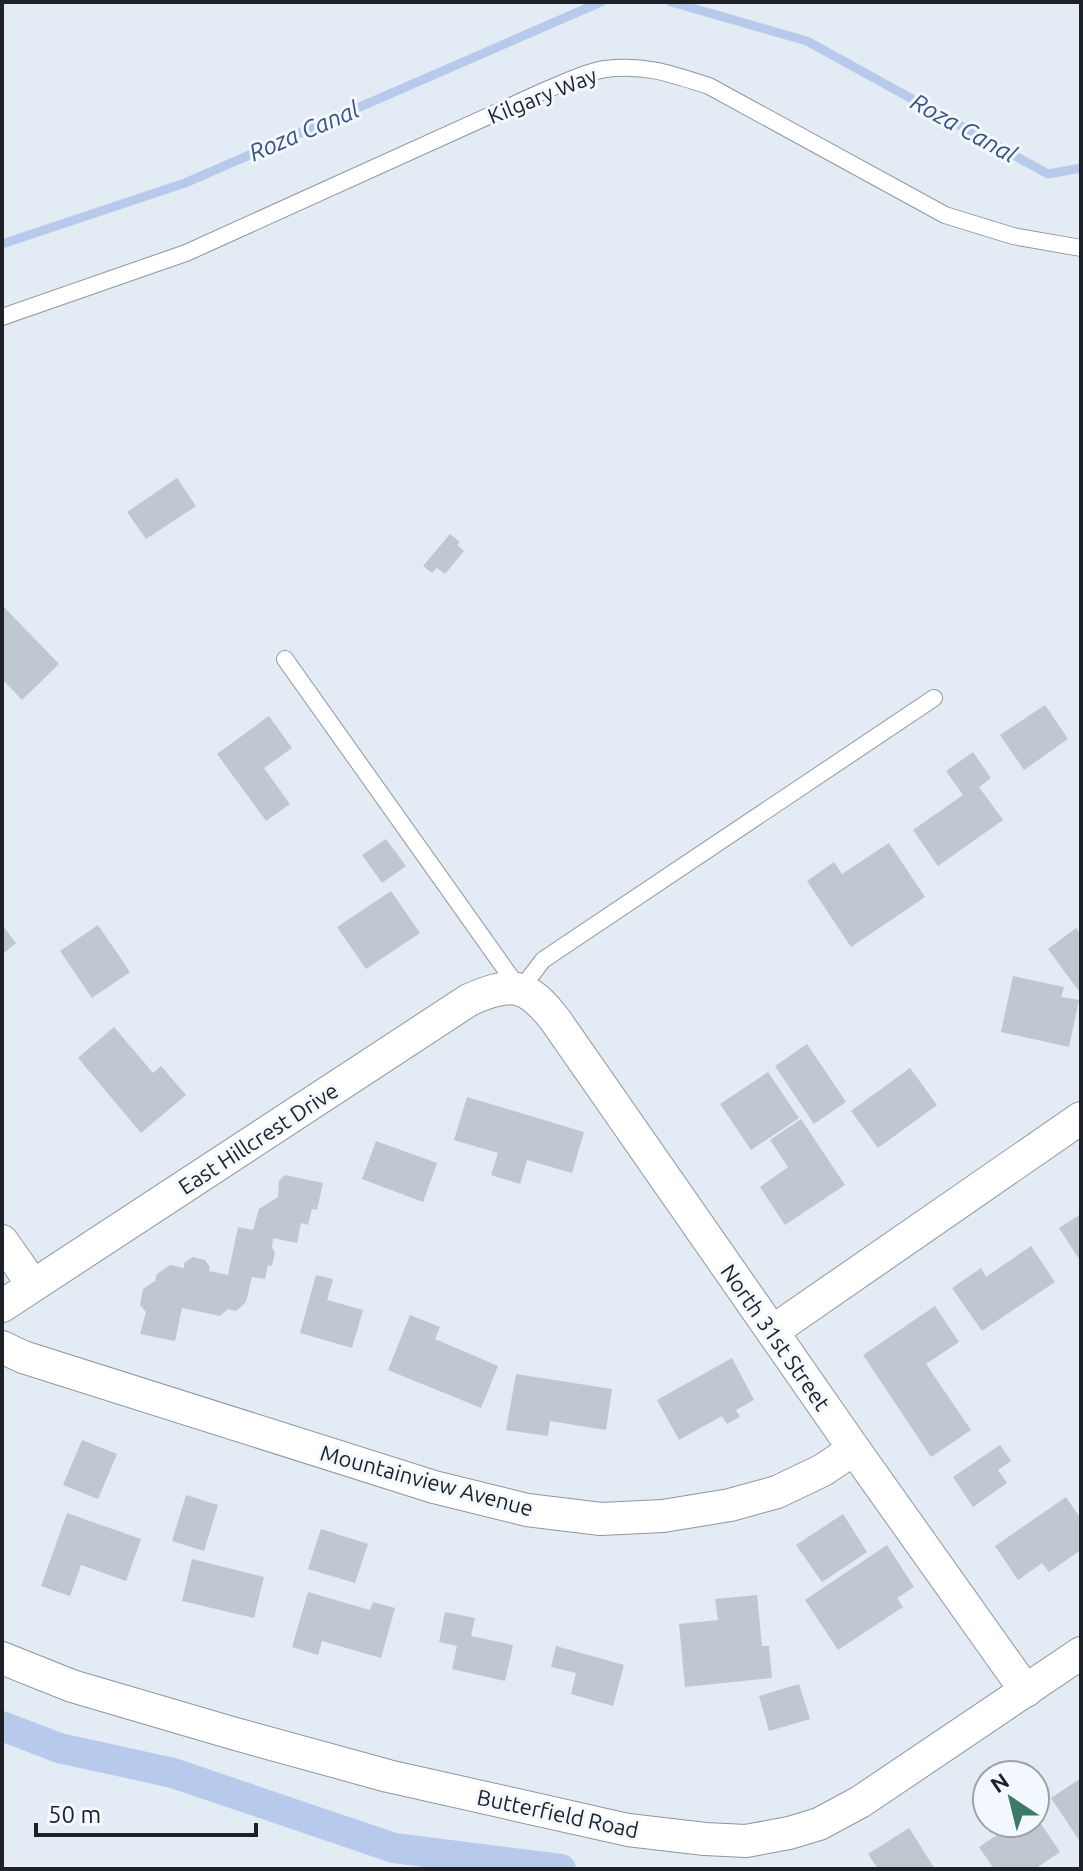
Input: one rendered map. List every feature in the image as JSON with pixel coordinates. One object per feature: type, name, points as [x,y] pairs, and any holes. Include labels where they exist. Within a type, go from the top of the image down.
[{"type":"street","name":"East Hillcrest Drive","points":[[2,1306],[469,1000],[489,991],[505,988],[520,990]]},
{"type":"street","name":"North 31st Street","points":[[520,990],[543,1004],[556,1021],[1026,1691]]},
{"type":"street","points":[[773,1331],[1081,1118]]},
{"type":"street","points":[[2,1241],[33,1285]]},
{"type":"street","name":"Mountainview Avenue","points":[[2,1347],[23,1357],[434,1487],[527,1510],[601,1519],[663,1516],[730,1505],[777,1492],[823,1470],[854,1449]]},
{"type":"street","name":"Butterfield Road","points":[[2,1658],[72,1686],[388,1776],[628,1830],[746,1841],[819,1824],[847,1809],[1081,1653]]},
{"type":"street","points":[[730,1869],[746,1841]]},
{"type":"lane","name":"Kilgary Way","points":[[2,317],[186,253],[546,90],[602,69],[644,67],[709,86],[945,215],[1013,236],[1081,248]]},
{"type":"lane","points":[[285,659],[520,990],[543,960],[934,698]]},
{"type":"building","points":[[177,478],[196,506],[146,539],[127,512]]},
{"type":"building","points":[[450,534],[460,542],[457,545],[464,551],[445,574],[437,568],[432,573],[423,566]]},
{"type":"building","points":[[2,605],[59,664],[22,700],[2,679]]},
{"type":"building","points":[[1045,705],[1068,739],[1024,770],[1000,735]]},
{"type":"building","points":[[269,716],[292,748],[264,768],[290,804],[266,821],[217,754]]},
{"type":"building","points":[[973,752],[991,778],[979,787],[1003,820],[938,866],[913,830],[963,795],[946,771]]},
{"type":"building","points":[[386,839],[406,866],[382,883],[362,855]]},
{"type":"building","points":[[889,843],[925,897],[851,947],[807,881],[834,862],[842,874]]},
{"type":"building","points":[[391,891],[420,933],[366,969],[337,927]]},
{"type":"building","points":[[2,925],[16,943],[2,955]]},
{"type":"building","points":[[98,925],[130,972],[92,998],[60,951]]},
{"type":"building","points":[[1076,928],[1081,935],[1081,994],[1048,949]]},
{"type":"building","points":[[1013,976],[1064,987],[1061,997],[1079,1000],[1069,1047],[1001,1032]]},
{"type":"building","points":[[114,1027],[153,1073],[161,1066],[186,1095],[141,1133],[78,1058]]},
{"type":"building","points":[[807,1044],[846,1102],[814,1124],[775,1066]]},
{"type":"building","points":[[910,1068],[937,1105],[878,1148],[851,1111]]},
{"type":"building","points":[[768,1072],[799,1118],[751,1150],[720,1104]]},
{"type":"building","points":[[467,1097],[584,1132],[572,1173],[527,1160],[520,1184],[491,1175],[498,1153],[454,1140]]},
{"type":"building","points":[[801,1119],[845,1185],[785,1225],[760,1187],[788,1167],[770,1140]]},
{"type":"building","points":[[376,1141],[437,1163],[423,1202],[362,1179]]},
{"type":"building","points":[[285,1175],[323,1183],[317,1210],[312,1209],[308,1225],[301,1223],[297,1243],[273,1238],[272,1248],[275,1252],[272,1266],[268,1265],[265,1279],[252,1277],[246,1302],[236,1311],[228,1309],[220,1316],[182,1308],[175,1341],[140,1334],[146,1312],[140,1305],[143,1289],[170,1265],[184,1268],[184,1263],[193,1257],[205,1260],[209,1271],[228,1275],[238,1227],[253,1230],[259,1209],[278,1197],[279,1181]]},
{"type":"building","points":[[1081,1214],[1081,1262],[1059,1228]]},
{"type":"building","points":[[1031,1246],[1055,1282],[982,1331],[952,1288],[981,1268],[986,1277]]},
{"type":"building","points":[[316,1275],[333,1279],[327,1300],[363,1310],[352,1348],[300,1333]]},
{"type":"building","points":[[935,1306],[959,1342],[926,1364],[971,1430],[931,1457],[863,1355]]},
{"type":"building","points":[[410,1315],[440,1327],[435,1339],[498,1366],[481,1408],[388,1370]]},
{"type":"building","points":[[732,1358],[754,1400],[736,1410],[740,1417],[727,1424],[722,1416],[679,1440],[657,1400]]},
{"type":"building","points":[[516,1374],[612,1389],[606,1430],[550,1421],[548,1436],[506,1430]]},
{"type":"building","points":[[82,1440],[117,1454],[98,1499],[63,1485]]},
{"type":"building","points":[[1000,1445],[1011,1461],[998,1470],[1007,1483],[973,1507],[953,1477]]},
{"type":"building","points":[[186,1495],[218,1505],[204,1551],[172,1541]]},
{"type":"building","points":[[1066,1497],[1081,1519],[1081,1550],[1049,1572],[1042,1563],[1018,1580],[995,1546]]},
{"type":"building","points":[[67,1513],[141,1539],[126,1581],[81,1565],[70,1596],[41,1586]]},
{"type":"building","points":[[843,1514],[867,1552],[822,1582],[796,1545]]},
{"type":"building","points":[[321,1529],[368,1544],[355,1583],[308,1569]]},
{"type":"building","points":[[887,1545],[914,1587],[897,1598],[903,1607],[838,1650],[805,1600]]},
{"type":"building","points":[[192,1559],[264,1577],[254,1618],[182,1601]]},
{"type":"building","points":[[308,1592],[370,1610],[373,1602],[395,1608],[381,1658],[322,1641],[318,1655],[292,1647]]},
{"type":"building","points":[[757,1595],[762,1646],[769,1646],[772,1678],[685,1687],[679,1624],[718,1620],[715,1599]]},
{"type":"building","points":[[445,1612],[475,1618],[471,1636],[513,1645],[505,1681],[452,1669],[457,1646],[439,1642]]},
{"type":"building","points":[[556,1646],[624,1665],[613,1706],[571,1694],[576,1673],[551,1667]]},
{"type":"building","points":[[799,1684],[810,1719],[769,1731],[759,1696]]},
{"type":"building","points":[[1081,1778],[1081,1843],[1051,1798]]},
{"type":"building","points":[[909,1828],[935,1869],[878,1869],[868,1854]]},
{"type":"building","points":[[991,1839],[1051,1839],[1060,1852],[1035,1869],[994,1869],[979,1847]]},
{"type":"waterway","name":"Roza Canal","points":[[2,244],[185,183],[601,2]]},
{"type":"waterway","name":"Roza Canal","points":[[671,2],[807,41],[1048,174],[1081,168]]},
{"type":"waterway","points":[[2,1726],[59,1748],[173,1773],[394,1848],[561,1869]]}]
